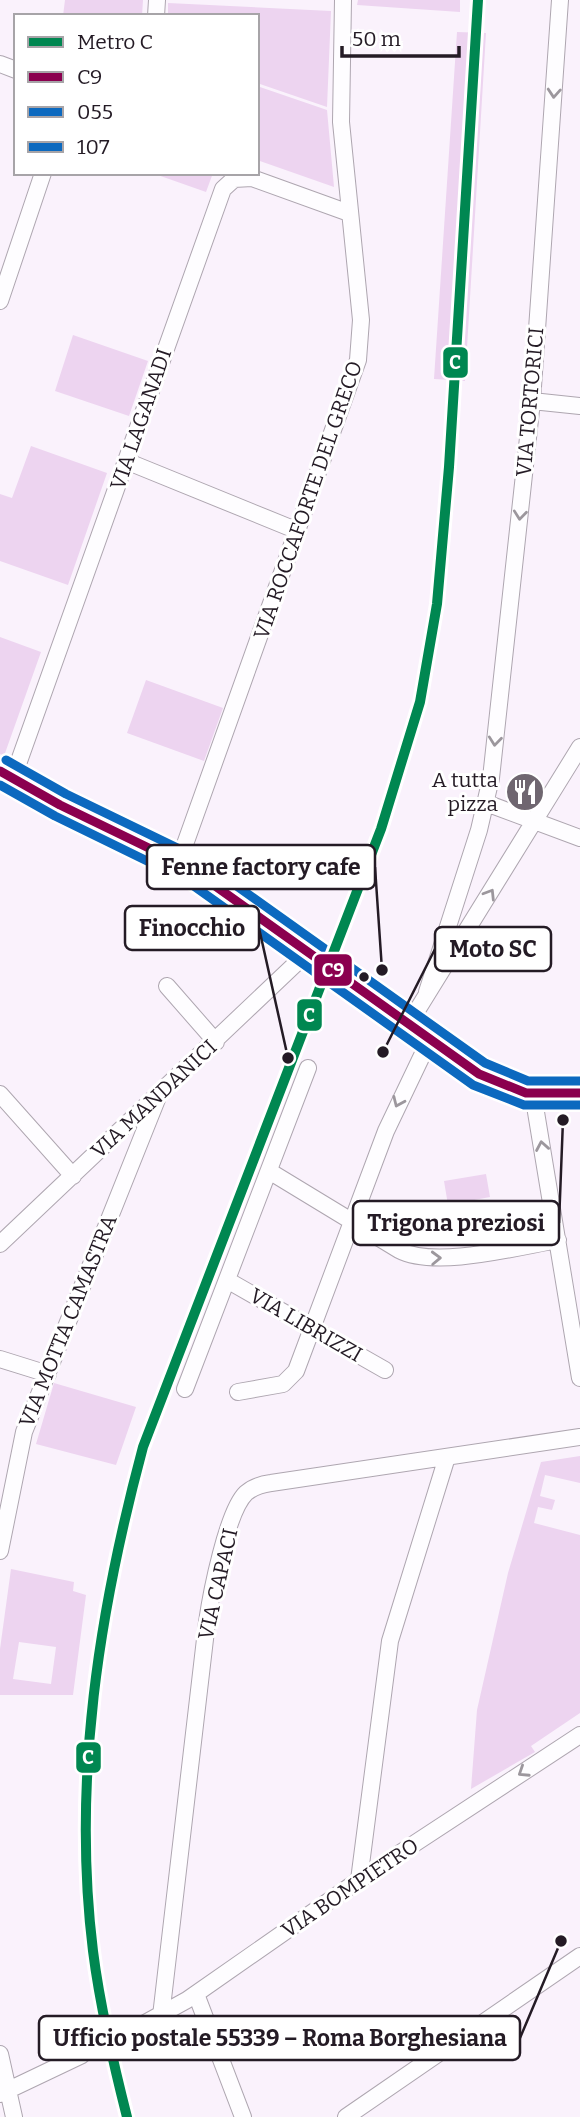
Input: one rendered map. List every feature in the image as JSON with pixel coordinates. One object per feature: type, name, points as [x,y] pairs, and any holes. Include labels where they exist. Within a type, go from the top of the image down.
[{"type":"main road","points":[[6,775],[179,862],[227,892],[429,1041],[485,1077],[512,1090],[533,1094],[580,1093]]},
{"type":"street","name":"VIA ROCCAFORTE DEL GRECO","points":[[179,862],[354,377],[359,351],[361,320],[341,122],[343,0]]},
{"type":"street","name":"VIA TORTORICI","points":[[427,992],[486,803],[532,401],[560,0]]},
{"type":"street","points":[[0,301],[42,175]]},
{"type":"street","name":"VIA LAGANADI","points":[[6,775],[126,461],[225,186],[237,178],[252,178],[349,213]]},
{"type":"street","points":[[532,401],[580,406]]},
{"type":"street","points":[[126,461],[298,531]]},
{"type":"street","points":[[408,1024],[580,747]]},
{"type":"street","points":[[486,803],[580,838]]},
{"type":"street","points":[[450,921],[470,927]]},
{"type":"street","name":"VIA MANDANICI","points":[[0,1244],[307,953]]},
{"type":"street","points":[[167,986],[216,1042]]},
{"type":"street","points":[[239,1392],[288,1381],[296,1371],[396,1106],[429,1041]]},
{"type":"street","points":[[185,1389],[308,1068]]},
{"type":"street","points":[[0,1094],[73,1176]]},
{"type":"street","points":[[533,1094],[580,1378]]},
{"type":"street","name":"VIA MOTTA CAMASTRA","points":[[0,1551],[18,1450],[158,1097]]},
{"type":"street","points":[[269,1171],[404,1252],[432,1259],[558,1240]]},
{"type":"street","name":"VIA LIBRIZZI","points":[[227,1280],[385,1370]]},
{"type":"street","points":[[0,1359],[48,1374]]},
{"type":"street","name":"VIA CAPACI","points":[[161,2016],[206,1622],[216,1574],[240,1501],[246,1493],[265,1484],[580,1437]]},
{"type":"street","points":[[359,1880],[390,1641],[447,1457]]},
{"type":"street","name":"VIA BOMPIETRO","points":[[118,2038],[196,1994],[359,1880],[580,1735]]},
{"type":"street","points":[[346,2117],[580,1956]]},
{"type":"street","points":[[196,1994],[243,2117]]},
{"type":"street","points":[[0,2054],[4,2092],[14,2117]]},
{"type":"street","points":[[4,2092],[82,2055]]},
{"type":"shaded area","points":[[65,0],[143,0],[142,14],[63,14]]},
{"type":"shaded area","points":[[358,0],[460,0],[460,12],[357,5]]},
{"type":"shaded area","points":[[168,3],[331,11],[327,107],[259,84],[259,14],[168,14]]},
{"type":"shaded area","points":[[457,32],[486,33],[465,381],[434,379]]},
{"type":"shaded area","points":[[259,87],[327,110],[334,187],[259,161]]},
{"type":"shaded area","points":[[158,175],[212,175],[206,192]]},
{"type":"shaded area","points":[[73,335],[148,361],[129,416],[55,391]]},
{"type":"shaded area","points":[[31,446],[107,473],[68,585],[0,561],[0,494],[12,498]]},
{"type":"shaded area","points":[[0,637],[41,652],[4,756],[0,754]]},
{"type":"shaded area","points":[[146,680],[223,708],[204,761],[127,733]]},
{"type":"shaded area","points":[[486,1174],[490,1197],[448,1205],[444,1181]]},
{"type":"shaded area","points":[[54,1383],[136,1407],[116,1465],[36,1444]]},
{"type":"shaded area","points":[[580,1456],[580,1483],[545,1475],[540,1496],[555,1500],[552,1510],[538,1507],[534,1523],[580,1535],[580,1713],[531,1746],[535,1752],[471,1789],[477,1710],[508,1573],[541,1462]]},
{"type":"shaded area","points":[[11,1569],[74,1582],[73,1591],[86,1595],[73,1695],[0,1695],[0,1649]],"holes":[[[19,1642],[56,1647],[51,1684],[13,1679]]]},
{"type":"metro line","name":"C","points":[[127,2117],[99,1993],[87,1887],[88,1760],[102,1633],[127,1509],[143,1447],[381,829],[420,702],[437,604],[449,467],[478,0]]},
{"type":"transit line","name":"107","points":[[6,760],[66,794],[196,857],[485,1063],[528,1081],[580,1081]]},
{"type":"transit line","name":"C9","points":[[0,771],[60,805],[190,868],[479,1074],[526,1093],[580,1093]]},
{"type":"transit line","name":"055","points":[[0,785],[55,816],[184,879],[473,1085],[524,1105],[580,1105]]},
{"type":"place","name":"A tutta pizza","points":[[525,792]]},
{"type":"place","name":"Fenne factory cafe","points":[[382,970]]},
{"type":"place","name":"Moto SC","points":[[383,1052]]},
{"type":"place","name":"Finocchio","points":[[288,1058]]},
{"type":"place","name":"Trigona preziosi","points":[[563,1120]]},
{"type":"place","name":"Ufficio postale 55339 – Roma Borghesiana","points":[[561,1941]]}]
